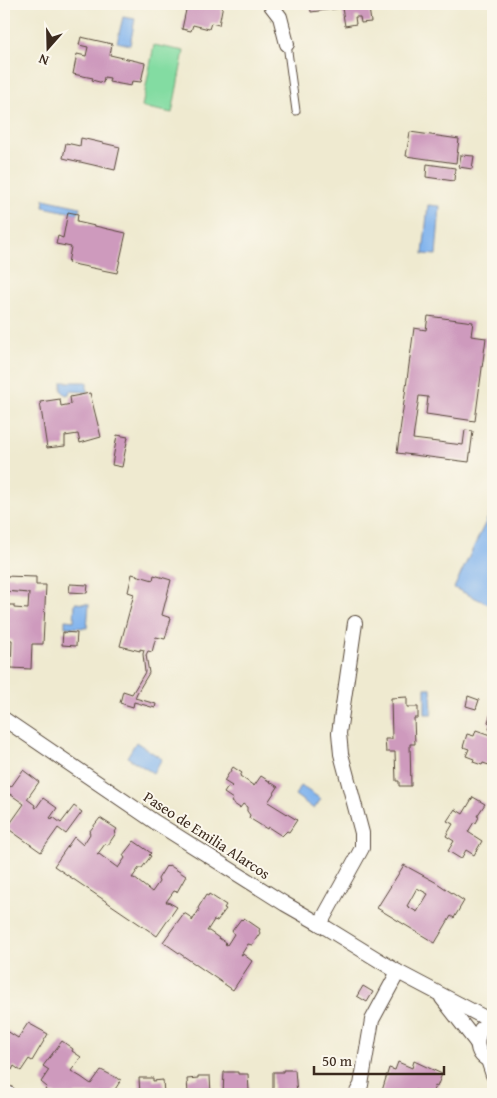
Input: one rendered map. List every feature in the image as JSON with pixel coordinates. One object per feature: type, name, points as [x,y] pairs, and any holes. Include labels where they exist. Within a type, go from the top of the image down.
[{"type":"street","points":[[270,4],[280,17],[287,44]]},
{"type":"street","points":[[320,924],[362,848],[362,833],[341,754],[339,733],[355,623]]},
{"type":"street","name":"Paseo de Emilia Alarcos","points":[[4,719],[154,822],[285,904],[398,972],[493,1022]]},
{"type":"street","points":[[356,1094],[361,1085],[365,1067],[368,1034],[372,1020],[398,972]]},
{"type":"street","name":"Paseo de Emilia Alarcos","points":[[439,993],[477,1043],[478,1050],[482,1056],[490,1061],[493,1075]]},
{"type":"street","points":[[477,1043],[481,1029],[493,1022]]},
{"type":"street","points":[[4,1091],[9,1094]]},
{"type":"lane","points":[[287,44],[296,111]]},
{"type":"green space","points":[[154,45],[184,51],[172,113],[142,107]]},
{"type":"water","points":[[123,17],[135,19],[130,45],[117,42]]},
{"type":"water","points":[[44,199],[80,207],[78,214],[43,207]]},
{"type":"water","points":[[428,205],[440,206],[436,255],[423,254]]},
{"type":"water","points":[[62,382],[87,382],[87,392],[70,391],[66,395],[62,391]]},
{"type":"water","points":[[492,509],[493,593],[488,604],[454,588]]},
{"type":"water","points":[[75,603],[89,604],[87,628],[65,627],[65,620],[74,621]]},
{"type":"water","points":[[425,688],[431,688],[432,714],[425,714]]},
{"type":"water","points":[[136,742],[162,759],[153,773],[127,757]]},
{"type":"water","points":[[301,786],[321,799],[314,809],[295,795]]},
{"type":"building","points":[[171,4],[223,4],[219,25],[211,23],[209,29],[193,25],[191,31],[182,29],[186,10]]},
{"type":"building","points":[[310,4],[348,4],[349,6],[378,4],[378,7],[369,8],[371,22],[361,23],[360,17],[355,17],[356,24],[345,26],[342,8],[311,12]]},
{"type":"building","points":[[81,37],[112,44],[110,55],[145,63],[141,82],[132,81],[131,86],[109,82],[110,78],[104,77],[103,83],[92,80],[93,78],[73,74],[77,54],[86,56],[88,47],[79,45]]},
{"type":"building","points":[[410,132],[459,139],[456,163],[406,156]]},
{"type":"building","points":[[81,138],[120,147],[115,170],[63,158],[66,143],[80,146]]},
{"type":"building","points":[[461,155],[474,156],[472,169],[459,167]]},
{"type":"building","points":[[427,164],[455,168],[454,181],[426,177]]},
{"type":"building","points":[[68,212],[78,214],[77,222],[126,233],[117,273],[68,263],[71,247],[56,244],[58,236],[63,238]]},
{"type":"building","points":[[428,316],[473,322],[471,336],[486,338],[475,421],[426,414],[428,397],[419,396],[413,439],[463,445],[465,430],[473,431],[469,462],[397,453],[414,328],[426,330]]},
{"type":"building","points":[[90,393],[101,437],[80,443],[78,434],[65,436],[65,446],[47,448],[40,402],[60,399],[61,406],[71,404],[70,397]]},
{"type":"building","points":[[117,435],[128,437],[122,467],[112,465]]},
{"type":"building","points":[[132,574],[153,580],[154,575],[171,580],[162,615],[171,618],[165,639],[156,637],[152,652],[148,651],[146,655],[149,673],[135,698],[156,704],[155,708],[134,702],[133,707],[120,703],[123,691],[132,694],[145,672],[144,650],[140,649],[140,651],[120,646],[134,594],[128,592]]},
{"type":"building","points":[[4,576],[36,577],[36,585],[46,585],[43,644],[32,644],[31,669],[11,668],[12,640],[4,639],[4,605],[14,605],[14,608],[28,609],[29,593],[4,591]]},
{"type":"building","points":[[70,584],[88,585],[87,593],[69,592]]},
{"type":"building","points":[[63,632],[77,633],[76,646],[62,645]]},
{"type":"building","points":[[468,696],[479,700],[476,709],[466,706]]},
{"type":"building","points":[[407,697],[407,707],[418,707],[418,718],[414,718],[415,744],[410,744],[411,786],[399,786],[399,781],[396,781],[395,752],[386,752],[385,739],[392,739],[391,698]]},
{"type":"building","points":[[493,707],[493,731],[489,729],[491,724],[488,722]]},
{"type":"building","points":[[476,730],[493,736],[493,758],[489,765],[473,762],[474,759],[466,756],[469,749],[463,747],[467,734],[474,736]]},
{"type":"building","points":[[233,767],[242,773],[240,776],[254,786],[261,776],[278,787],[268,802],[297,820],[289,832],[287,831],[282,836],[268,827],[267,829],[249,818],[250,815],[247,807],[243,804],[240,808],[231,802],[233,799],[224,793],[228,787],[232,786],[224,781]]},
{"type":"building","points":[[23,770],[39,782],[27,799],[35,805],[34,807],[36,808],[43,798],[57,808],[50,818],[52,819],[53,817],[61,823],[74,806],[82,812],[66,834],[58,828],[41,852],[7,828],[24,804],[7,792],[4,797],[4,782],[11,787]]},
{"type":"building","points":[[473,797],[485,804],[477,816],[479,817],[476,823],[474,822],[468,832],[482,841],[474,855],[466,850],[461,859],[448,851],[454,841],[446,836],[453,824],[447,821],[455,809],[463,814]]},
{"type":"building","points":[[100,818],[117,829],[108,845],[105,844],[97,855],[99,854],[118,868],[125,858],[123,855],[134,841],[151,853],[149,855],[151,856],[132,878],[152,892],[166,866],[169,865],[186,876],[177,892],[174,891],[166,902],[177,907],[157,936],[54,866],[74,837],[83,845],[90,834],[89,832]]},
{"type":"building","points":[[404,865],[437,883],[464,901],[454,918],[451,916],[435,943],[377,908]],"holes":[[[417,888],[428,894],[417,912],[407,906]]]},
{"type":"building","points":[[209,894],[226,905],[224,908],[226,909],[217,921],[214,920],[207,931],[225,944],[227,945],[234,934],[232,931],[241,919],[244,918],[260,929],[260,933],[252,945],[248,944],[241,955],[243,954],[252,961],[233,990],[163,942],[184,913],[192,918],[192,921],[206,895],[208,896]]},
{"type":"building","points":[[363,986],[373,992],[367,1002],[357,996]]},
{"type":"building","points":[[28,1023],[48,1034],[32,1061],[29,1059],[21,1071],[14,1066],[12,1070],[4,1065],[4,1029],[18,1038]]},
{"type":"building","points":[[62,1041],[81,1057],[71,1071],[91,1084],[101,1070],[121,1080],[112,1094],[51,1094],[45,1090],[47,1087],[41,1082],[49,1070],[43,1066]]},
{"type":"building","points":[[414,1061],[442,1074],[432,1094],[415,1090],[413,1094],[381,1094],[389,1068],[395,1070],[398,1062],[412,1068]]},
{"type":"building","points":[[283,1070],[295,1070],[297,1094],[223,1094],[224,1072],[248,1074],[249,1091],[260,1091],[273,1090],[273,1072],[283,1072]]},
{"type":"building","points":[[198,1076],[210,1076],[211,1094],[188,1094],[187,1079],[198,1078]]},
{"type":"building","points":[[139,1078],[153,1078],[153,1081],[163,1080],[164,1094],[140,1094]]}]
